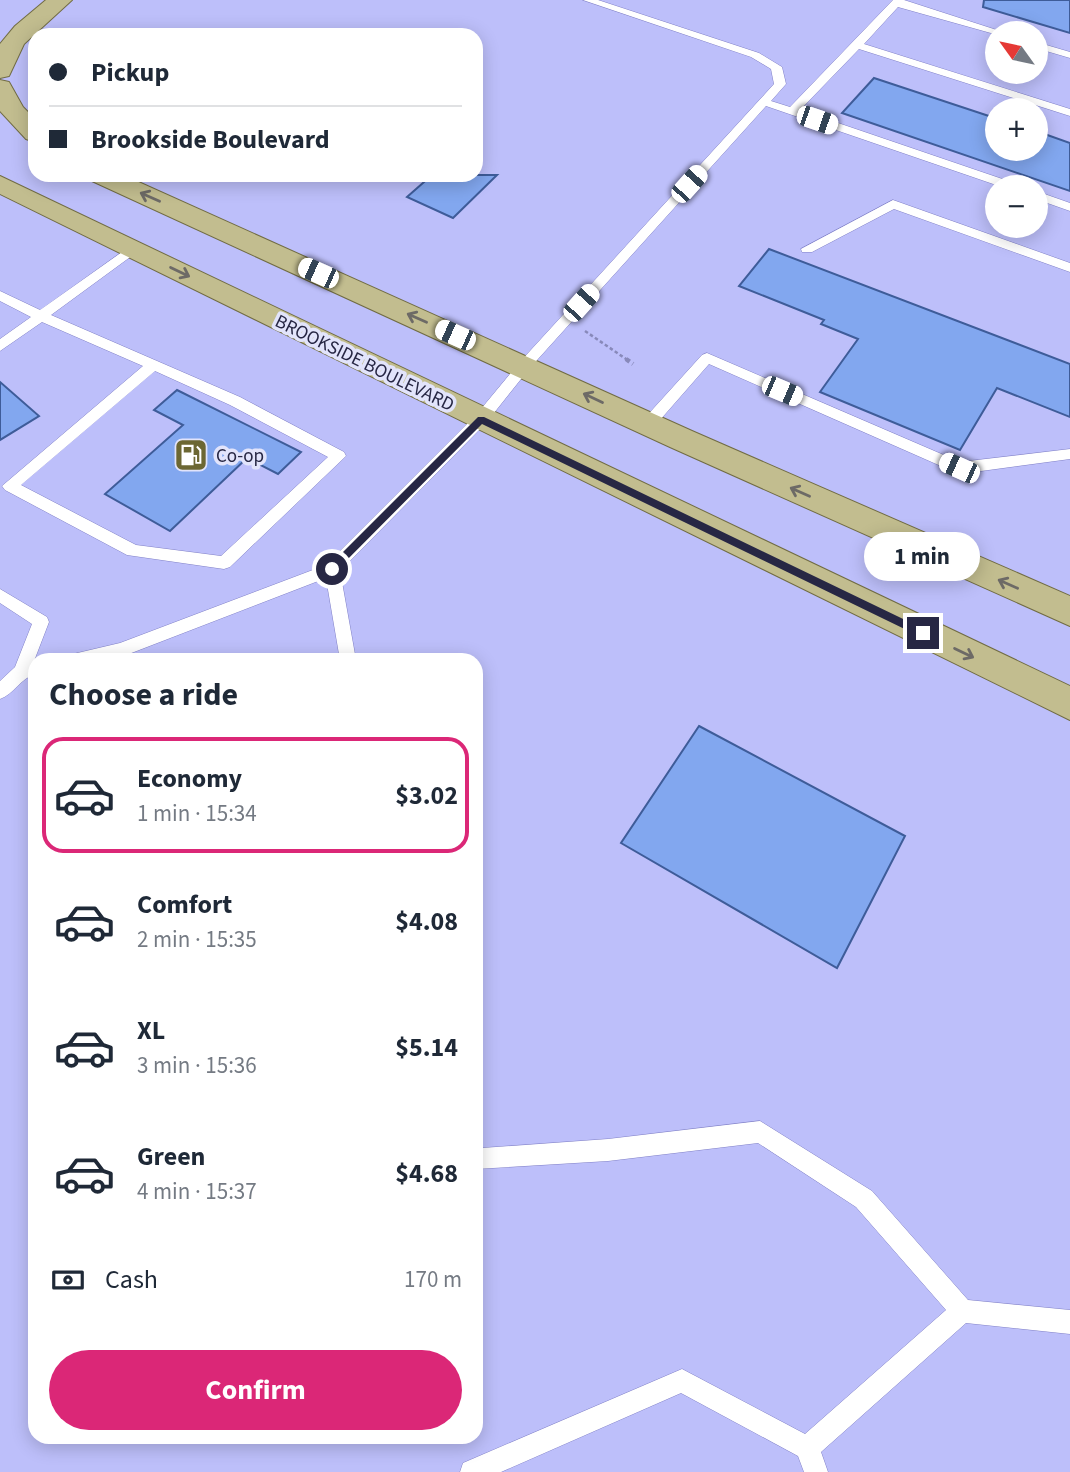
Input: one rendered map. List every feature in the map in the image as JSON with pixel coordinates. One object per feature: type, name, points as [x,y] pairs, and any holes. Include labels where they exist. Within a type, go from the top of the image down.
[{"type":"main road","points":[[0,31],[52,0]]},
{"type":"main road","points":[[0,71],[2,58],[21,32],[60,0]]},
{"type":"main road","points":[[0,87],[12,110],[28,127]]},
{"type":"main road","points":[[0,129],[28,142]]},
{"type":"main road","points":[[117,182],[648,424],[1070,612]]},
{"type":"main road","name":"BROOKSIDE BOULEVARD","points":[[0,184],[1070,704]]},
{"type":"main road","points":[[0,198],[75,221]]},
{"type":"lane","points":[[107,653],[332,569],[481,419],[524,366],[780,84],[776,67],[755,55],[589,0]]},
{"type":"lane","points":[[793,111],[897,2],[985,28]]},
{"type":"lane","points":[[857,45],[1069,111]]},
{"type":"lane","points":[[1048,48],[1070,55]]},
{"type":"lane","points":[[764,102],[985,177]]},
{"type":"lane","points":[[1048,199],[1070,207]]},
{"type":"lane","points":[[807,248],[892,204],[1070,268]]},
{"type":"lane","points":[[0,346],[132,249]]},
{"type":"lane","points":[[0,295],[41,316],[153,365],[235,401],[339,456],[224,563],[133,551],[10,486],[153,365]]},
{"type":"lane","points":[[648,424],[707,358],[959,468],[1070,454]]},
{"type":"lane","points":[[332,569],[347,653]]},
{"type":"lane","points":[[0,595],[41,622],[32,653]]},
{"type":"lane","points":[[0,692],[28,669]]},
{"type":"lane","points":[[483,1159],[608,1150],[760,1132],[864,1199],[962,1311],[1070,1322]]},
{"type":"lane","points":[[807,1448],[962,1311]]},
{"type":"lane","points":[[472,1472],[682,1381],[807,1448],[816,1472]]},
{"type":"path","points":[[567,318],[634,364]]},
{"type":"building","points":[[984,0],[1070,0],[1070,33],[1048,26],[1048,21],[1030,21],[983,7]]},
{"type":"building","points":[[874,78],[985,115],[985,161],[1048,161],[1048,135],[1070,143],[1070,191],[1048,183],[1048,175],[1023,175],[842,113]]},
{"type":"building","points":[[483,175],[497,175],[453,218],[407,197],[424,182],[483,182]]},
{"type":"building","points":[[769,249],[1070,364],[1070,417],[997,388],[960,450],[820,392],[858,339],[821,324],[824,320],[739,286]]},
{"type":"building","points":[[0,382],[39,416],[0,440]]},
{"type":"building","points":[[177,390],[301,452],[278,474],[247,458],[170,531],[105,494],[183,425],[154,410]]},
{"type":"building","points":[[699,726],[905,836],[837,968],[621,843]]},
{"type":"place","name":"Co-op","points":[[191,455]]},
{"type":"route","points":[[332,569],[481,419],[923,633]]}]
